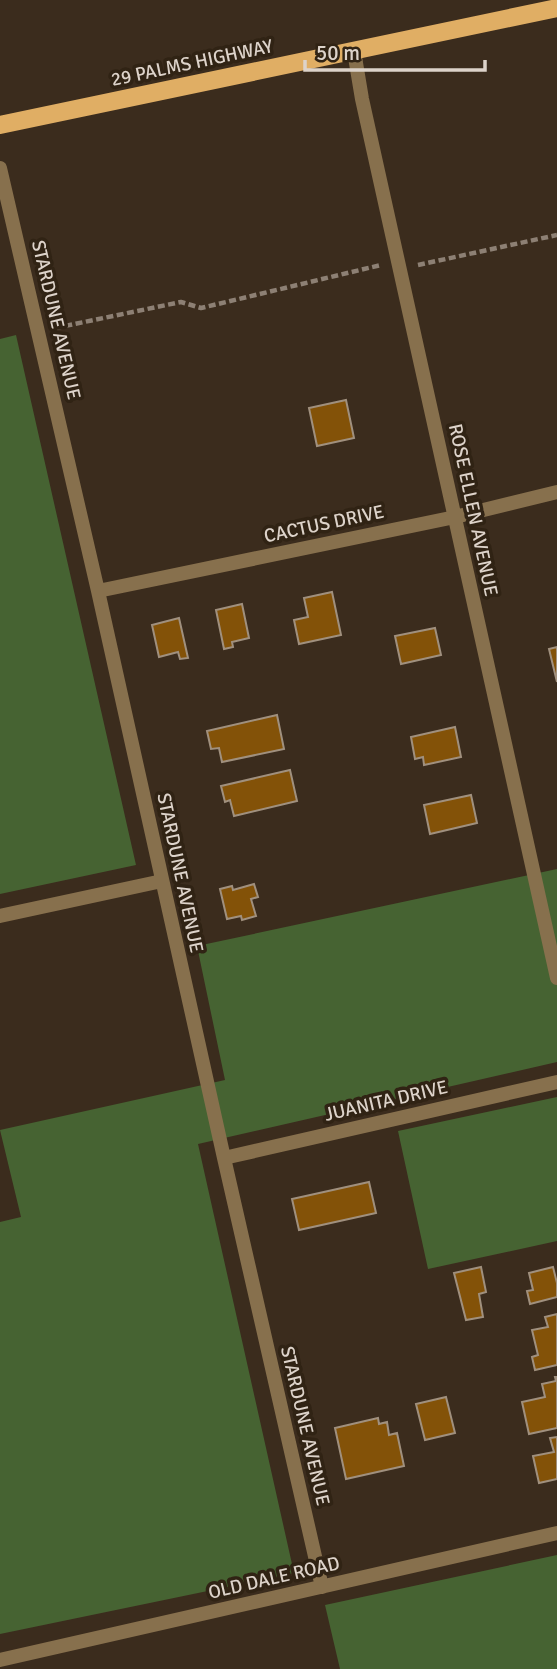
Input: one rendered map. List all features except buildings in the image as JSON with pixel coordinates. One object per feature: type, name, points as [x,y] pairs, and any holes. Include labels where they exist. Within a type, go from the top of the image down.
[{"type":"main road","name":"29 PALMS HIGHWAY","points":[[0,125],[557,8]]},
{"type":"street","name":"ROSE ELLEN AVENUE","points":[[354,51],[362,99],[557,978]]},
{"type":"street","name":"STARDUNE AVENUE","points":[[0,168],[322,1587]]},
{"type":"street","name":"CACTUS DRIVE","points":[[98,591],[455,517],[557,492]]},
{"type":"street","points":[[0,916],[163,881]]},
{"type":"street","name":"JUANITA DRIVE","points":[[223,1158],[557,1082]]},
{"type":"street","name":"OLD DALE ROAD","points":[[0,1660],[557,1533]]},
{"type":"path","points":[[39,331],[181,302],[201,308],[399,265],[557,236]]},
{"type":"green space","points":[[16,335],[136,865],[0,894],[0,339]]},
{"type":"green space","points":[[557,869],[557,1062],[198,1144],[294,1573],[0,1634],[0,1222],[21,1217],[0,1130],[225,1080],[197,946]]},
{"type":"green space","points":[[557,1097],[557,1241],[428,1269],[398,1131]]},
{"type":"green space","points":[[557,1555],[557,1669],[340,1669],[325,1605]]}]
